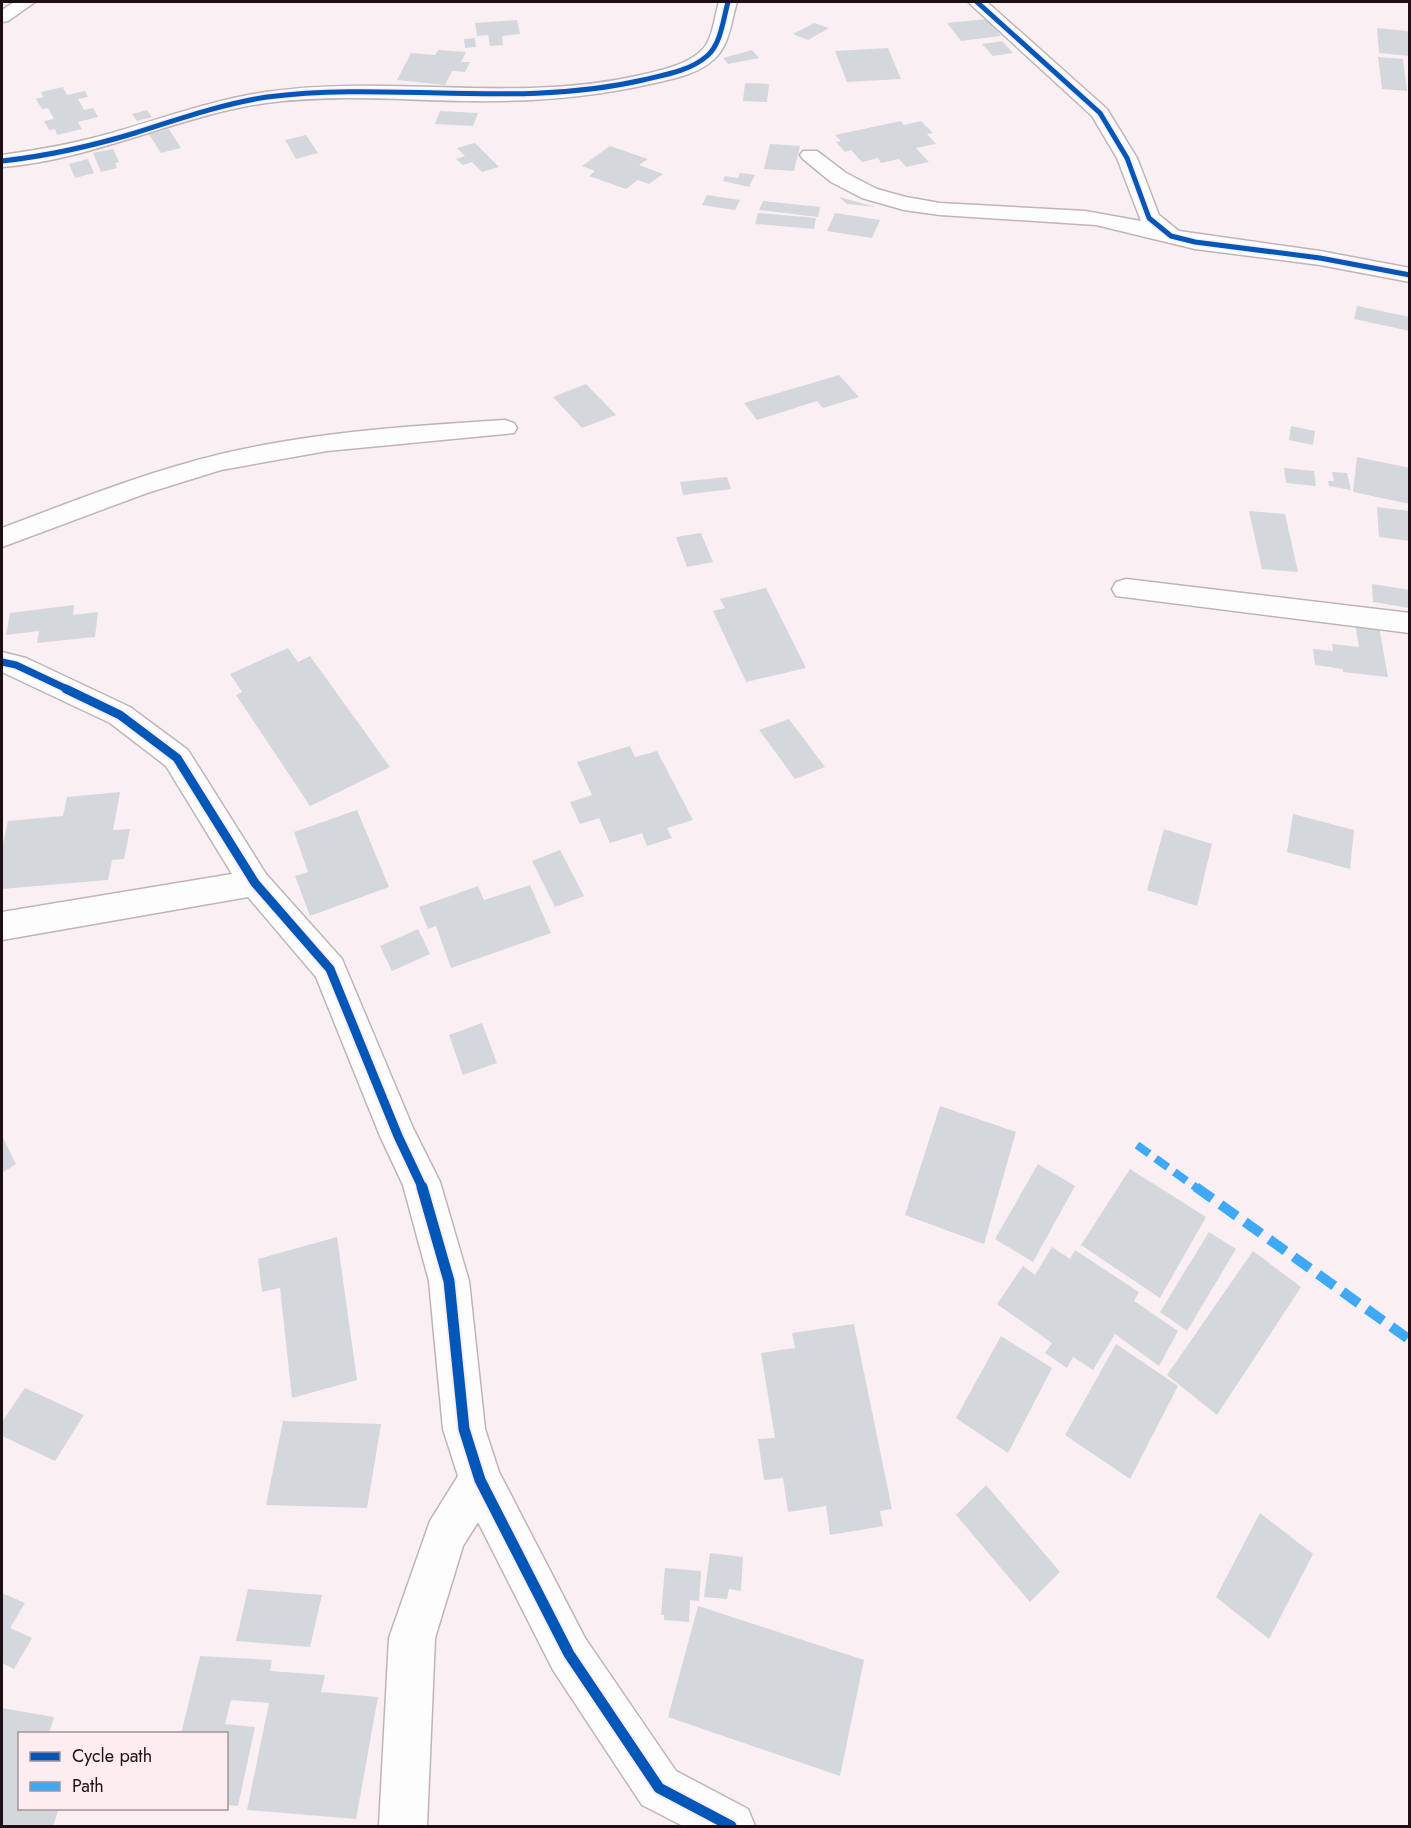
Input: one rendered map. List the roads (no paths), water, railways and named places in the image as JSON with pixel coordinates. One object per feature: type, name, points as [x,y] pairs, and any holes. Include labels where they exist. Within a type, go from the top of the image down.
[{"type":"street","points":[[2,16],[26,2]]},
{"type":"street","points":[[2,161],[44,157],[116,139],[205,111],[270,97],[409,93],[504,96],[560,94],[636,83],[694,64],[709,55],[728,2]]},
{"type":"street","points":[[977,2],[1100,113],[1127,158],[1149,218],[1172,236]]},
{"type":"street","points":[[810,155],[826,172],[875,194],[923,208],[1084,217],[1194,242],[1320,258],[1410,275]]},
{"type":"street","points":[[2,538],[138,487],[220,462],[297,448],[397,435],[506,428]]},
{"type":"street","points":[[1126,589],[1410,623]]},
{"type":"street","points":[[2,662],[16,665],[120,715],[177,758],[255,883],[330,969],[398,1136],[421,1182],[449,1281],[464,1429],[480,1480],[569,1654],[659,1788],[731,1827]]},
{"type":"street","points":[[2,926],[255,883]]},
{"type":"street","points":[[403,1827],[412,1638],[445,1536],[480,1480]]}]
